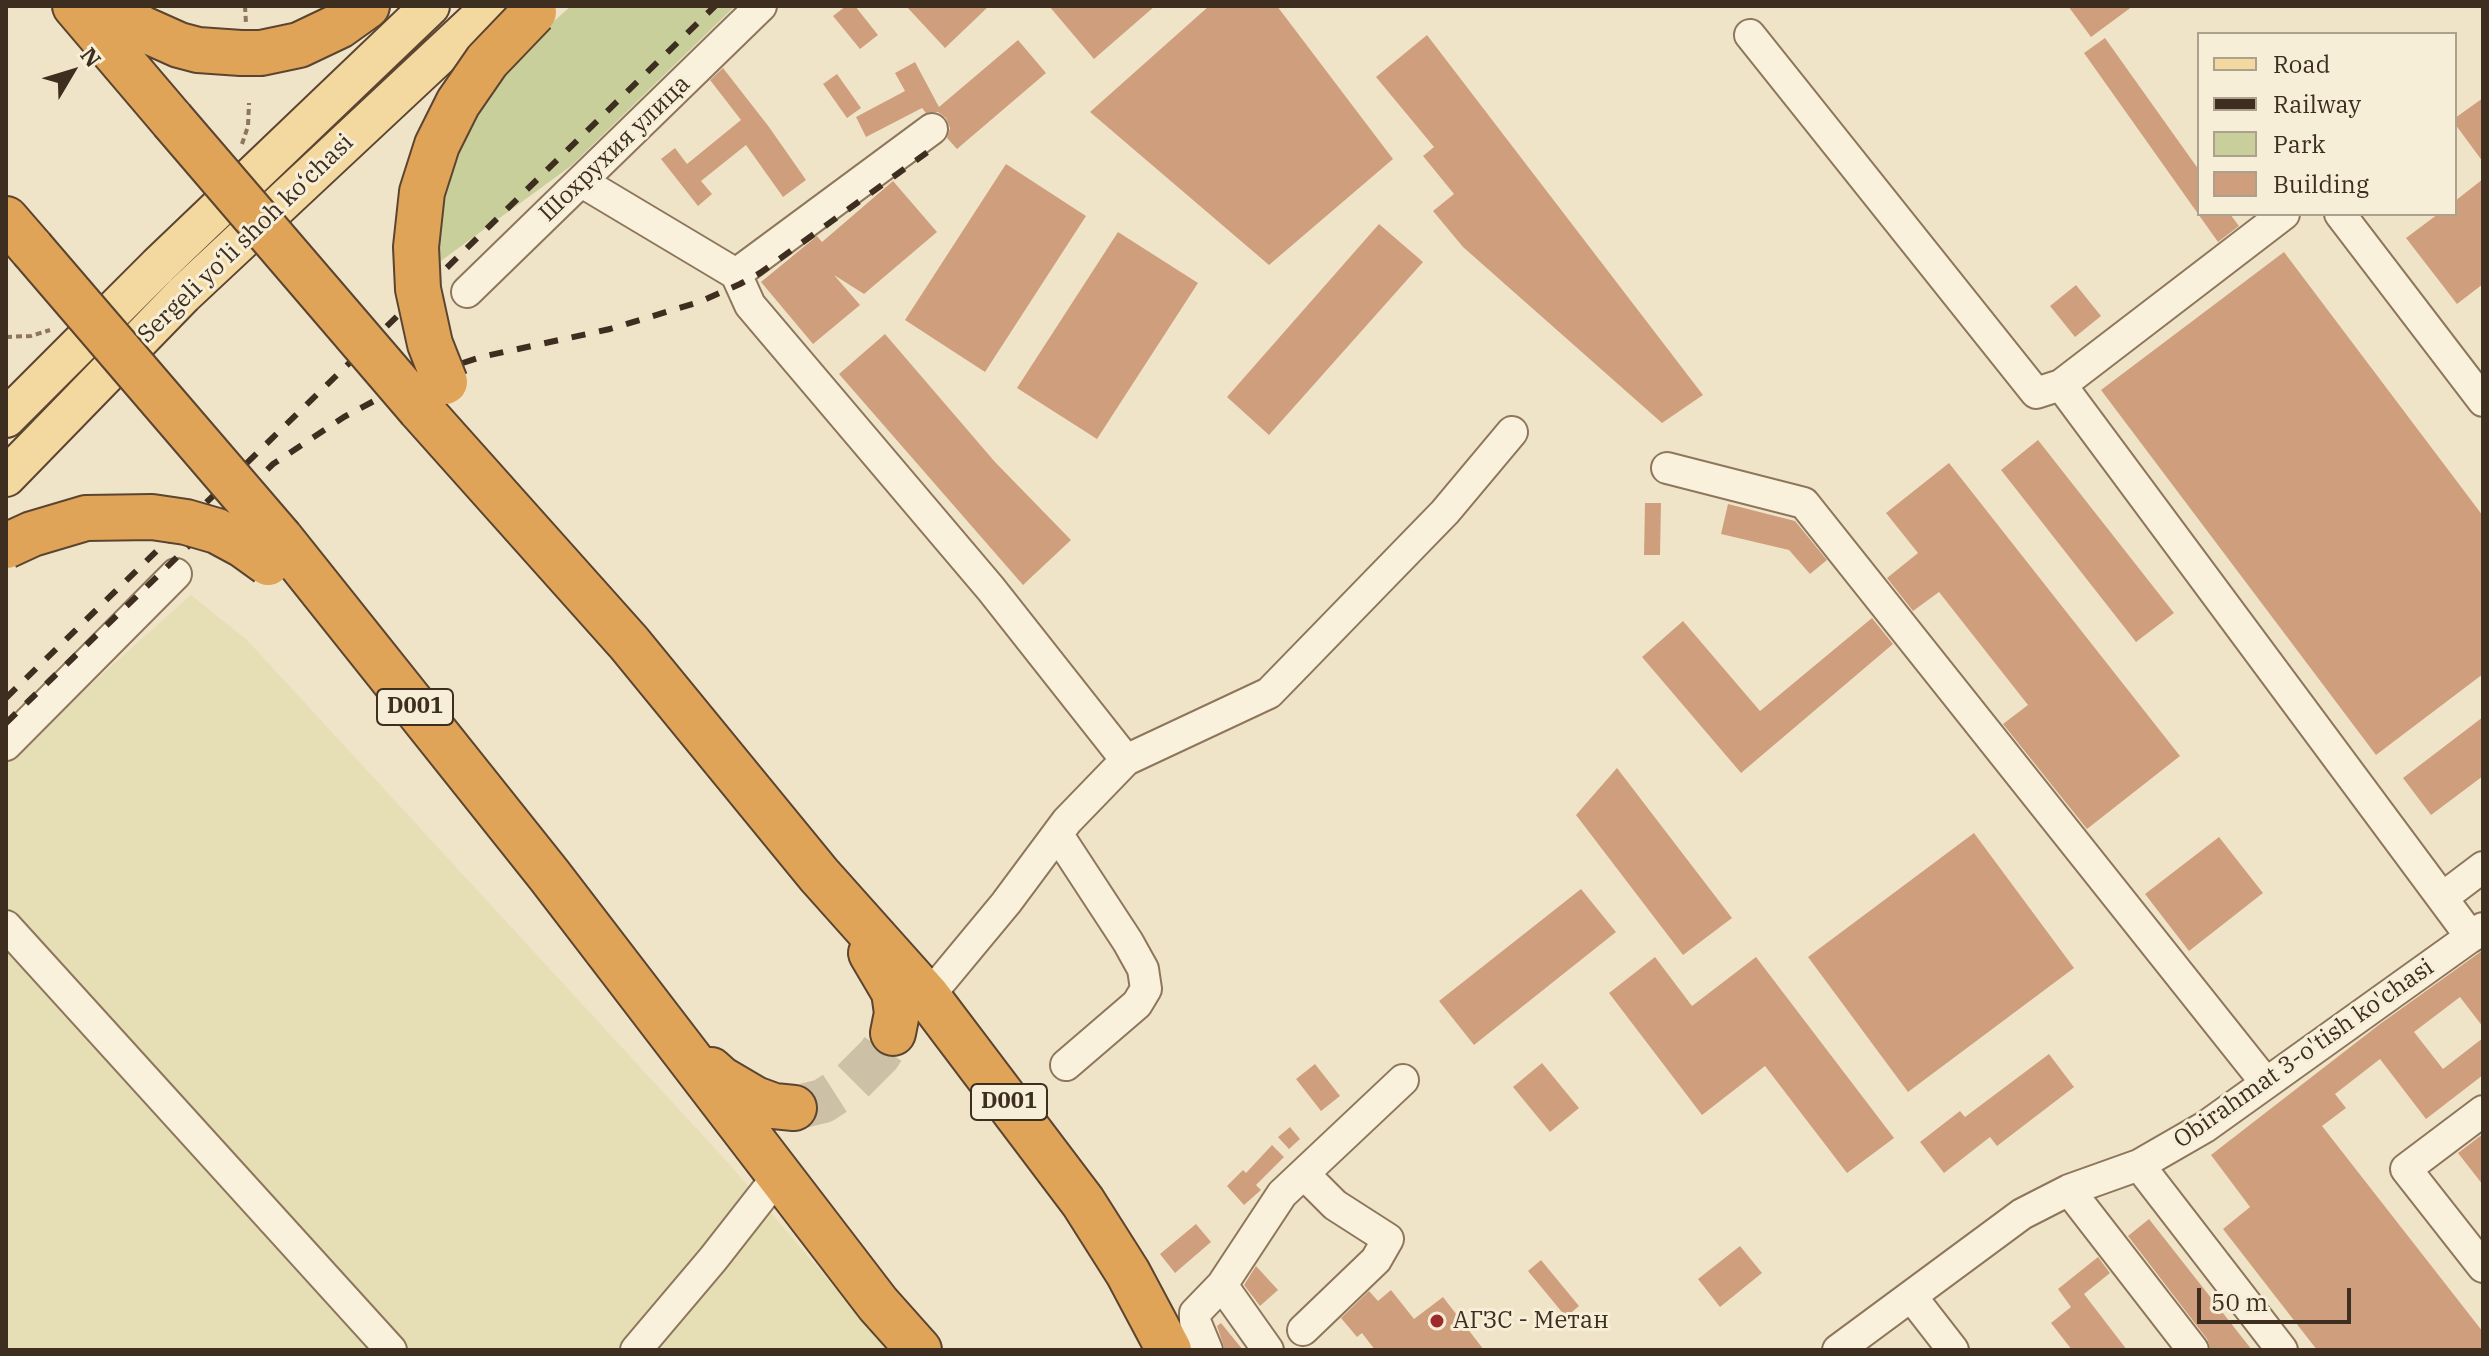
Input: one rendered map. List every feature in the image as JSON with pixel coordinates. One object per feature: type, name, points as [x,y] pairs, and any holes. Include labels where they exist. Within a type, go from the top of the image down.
[{"type":"highway","name":"D001","points":[[75,6],[172,120],[432,395],[819,875],[928,997],[1083,1202],[1128,1273],[1169,1350]]},
{"type":"highway","points":[[109,6],[141,28],[179,45],[198,50],[261,53],[299,45],[339,26],[367,6]]},
{"type":"highway","points":[[432,395],[434,357],[425,330],[418,289],[416,247],[422,192],[441,134],[458,103],[496,51],[538,9]]},
{"type":"highway","points":[[19,234],[274,551],[549,875],[778,1176],[878,1304],[919,1350]]},
{"type":"highway","points":[[6,546],[32,534],[86,518],[152,517],[186,522],[217,531],[243,545],[274,551]]},
{"type":"highway","points":[[819,875],[889,981],[897,1002],[893,1033]]},
{"type":"highway","points":[[670,1034],[721,1079],[739,1090],[774,1106],[794,1108]]},
{"type":"main road","name":"Sergeli yo‘li shoh ko‘chasi","points":[[6,418],[158,266],[430,6]]},
{"type":"main road","name":"Sergeli yo‘li shoh ko‘chasi","points":[[6,477],[183,295],[492,6]]},
{"type":"street","name":"Шохрухия улица","points":[[467,292],[761,6]]},
{"type":"street","points":[[1750,35],[2036,393],[2061,385],[2281,216]]},
{"type":"street","points":[[736,274],[932,129]]},
{"type":"street","points":[[582,182],[736,274],[750,305],[991,589],[1126,760]]},
{"type":"street","points":[[2342,216],[2483,401]]},
{"type":"street","points":[[2061,385],[2442,898],[2477,932]]},
{"type":"street","points":[[928,997],[1006,903],[1067,821],[1126,760],[1269,693],[1445,512],[1512,432]]},
{"type":"street","points":[[1667,468],[1804,503],[2266,1083]]},
{"type":"street","points":[[6,745],[176,574]]},
{"type":"street","points":[[1058,835],[1128,942],[1143,969],[1146,989],[1137,1004],[1066,1065]]},
{"type":"street","points":[[2442,898],[2483,867]]},
{"type":"street","points":[[6,926],[391,1350]]},
{"type":"street","name":"Obirahmat 3-o'tish ko'chasi","points":[[1838,1350],[2022,1214],[2069,1190],[2139,1165],[2205,1127],[2477,932]]},
{"type":"street","points":[[1207,1350],[1195,1321],[1195,1313],[1222,1285],[1282,1194],[1403,1080]]},
{"type":"street","points":[[2483,1111],[2406,1169],[2483,1267]]},
{"type":"street","points":[[2139,1165],[2282,1350]]},
{"type":"street","points":[[1303,1330],[1376,1260],[1388,1239],[1335,1205],[1304,1174]]},
{"type":"street","points":[[644,1347],[778,1176]]},
{"type":"street","points":[[2069,1190],[2193,1350]]},
{"type":"street","points":[[1221,1350],[1257,1342],[1222,1285]]},
{"type":"street","points":[[1911,1296],[1953,1350]]},
{"type":"shaded area","points":[[191,595],[247,640],[731,1166],[888,1350],[6,1350],[6,760]]},
{"type":"green space","points":[[571,6],[735,6],[571,166],[438,263],[443,201],[449,172],[471,118],[526,46]]},
{"type":"building","points":[[846,6],[855,6],[878,35],[860,49],[833,16]]},
{"type":"building","points":[[906,6],[989,6],[945,48]]},
{"type":"building","points":[[1049,6],[1155,6],[1094,59]]},
{"type":"building","points":[[1209,6],[1277,6],[1393,159],[1269,265],[1090,112]]},
{"type":"building","points":[[2068,6],[2133,6],[2091,37]]},
{"type":"building","points":[[1427,35],[1703,395],[1662,423],[1463,247],[1433,211],[1454,194],[1423,156],[1434,147],[1376,77]]},
{"type":"building","points":[[2105,38],[2197,167],[2197,212],[2084,53]]},
{"type":"building","points":[[1018,40],[1046,73],[957,149],[947,138],[950,128],[946,118],[938,112],[926,113],[922,108],[866,137],[856,117],[905,91],[895,73],[915,62],[939,107]]},
{"type":"building","points":[[723,68],[806,180],[783,197],[746,145],[701,181],[712,194],[698,206],[661,159],[675,148],[687,164],[741,120],[710,80]]},
{"type":"building","points":[[837,74],[861,108],[847,118],[823,84]]},
{"type":"building","points":[[2483,98],[2483,162],[2457,127],[2457,117]]},
{"type":"building","points":[[1006,164],[1086,216],[985,372],[905,320]]},
{"type":"building","points":[[2483,179],[2483,284],[2457,304],[2406,238],[2435,216],[2457,216],[2457,199]]},
{"type":"building","points":[[893,181],[937,232],[864,294],[834,275],[860,305],[813,344],[761,282],[817,236],[822,242]]},
{"type":"building","points":[[2200,216],[2232,216],[2239,226],[2218,242]]},
{"type":"building","points":[[1379,224],[1423,262],[1269,435],[1227,397]]},
{"type":"building","points":[[1118,232],[1198,283],[1097,439],[1017,388]]},
{"type":"building","points":[[2284,252],[2483,516],[2483,674],[2376,755],[2101,390]]},
{"type":"building","points":[[2076,285],[2101,316],[2075,337],[2050,306]]},
{"type":"building","points":[[885,334],[995,462],[1071,540],[1023,585],[839,374]]},
{"type":"building","points":[[2038,440],[2174,613],[2136,642],[2001,470]]},
{"type":"building","points":[[1949,463],[2180,756],[2087,829],[2003,724],[2028,705],[1939,592],[1913,611],[1887,578],[1918,553],[1886,513]]},
{"type":"building","points":[[1645,503],[1661,503],[1660,555],[1644,555]]},
{"type":"building","points":[[1728,504],[1795,521],[1827,560],[1810,574],[1789,550],[1721,534]]},
{"type":"building","points":[[1872,618],[1893,644],[1741,773],[1642,657],[1683,621],[1760,711]]},
{"type":"building","points":[[2483,717],[2483,776],[2431,815],[2403,778]]},
{"type":"building","points":[[1617,768],[1732,918],[1683,955],[1576,815]]},
{"type":"building","points":[[1974,833],[2074,968],[1908,1092],[1808,957]]},
{"type":"building","points":[[2219,837],[2263,893],[2189,951],[2145,894]]},
{"type":"building","points":[[1581,889],[1616,932],[1474,1045],[1439,1001]]},
{"type":"building","points":[[2483,950],[2483,1027],[2460,997],[2414,1032],[2443,1069],[2483,1038],[2483,1075],[2426,1119],[2380,1059],[2335,1094],[2346,1108],[2322,1126],[2483,1332],[2483,1350],[2317,1350],[2223,1229],[2250,1207],[2211,1155],[2380,1024]]},
{"type":"building","points":[[1655,957],[1692,1006],[1756,957],[1894,1138],[1847,1173],[1765,1066],[1702,1115],[1609,993]]},
{"type":"building","points":[[2049,1054],[2074,1087],[1997,1146],[1990,1137],[1944,1173],[1920,1142],[1960,1111],[1965,1117]]},
{"type":"building","points":[[1542,1063],[1579,1108],[1550,1132],[1513,1087]]},
{"type":"building","points":[[1315,1064],[1340,1096],[1321,1111],[1296,1079]]},
{"type":"building","points":[[1290,1127],[1300,1139],[1289,1149],[1278,1137]]},
{"type":"building","points":[[2483,1134],[2483,1185],[2458,1153]]},
{"type":"building","points":[[1272,1145],[1284,1157],[1256,1185],[1261,1190],[1244,1205],[1227,1186],[1243,1170],[1246,1173]]},
{"type":"building","points":[[2149,1219],[2252,1350],[2211,1350],[2207,1339],[2128,1236]]},
{"type":"building","points":[[1196,1224],[1211,1242],[1175,1273],[1160,1254]]},
{"type":"building","points":[[1740,1246],[1762,1273],[1720,1307],[1698,1279]]},
{"type":"building","points":[[2098,1257],[2110,1273],[2084,1294],[2127,1350],[2072,1350],[2051,1323],[2071,1307],[2058,1289]]},
{"type":"building","points":[[1541,1260],[1579,1306],[1566,1317],[1528,1271]]},
{"type":"building","points":[[1256,1266],[1278,1290],[1260,1306],[1244,1285]]},
{"type":"building","points":[[1391,1290],[1414,1319],[1443,1297],[1484,1350],[1375,1350],[1362,1333],[1357,1337],[1341,1318],[1369,1291],[1378,1301]]},
{"type":"building","points":[[1221,1323],[1243,1350],[1225,1350],[1217,1326]]},
{"type":"tunnel","points":[[794,1108],[823,1101],[851,1083],[879,1055],[893,1033]]},
{"type":"railway","points":[[6,698],[715,6]]},
{"type":"railway","points":[[6,723],[273,464],[344,417],[417,378],[481,357],[610,329],[699,302],[740,284],[760,273],[936,146]]},
{"type":"place","name":"АГЗС - Метан","points":[[1437,1321]]}]
